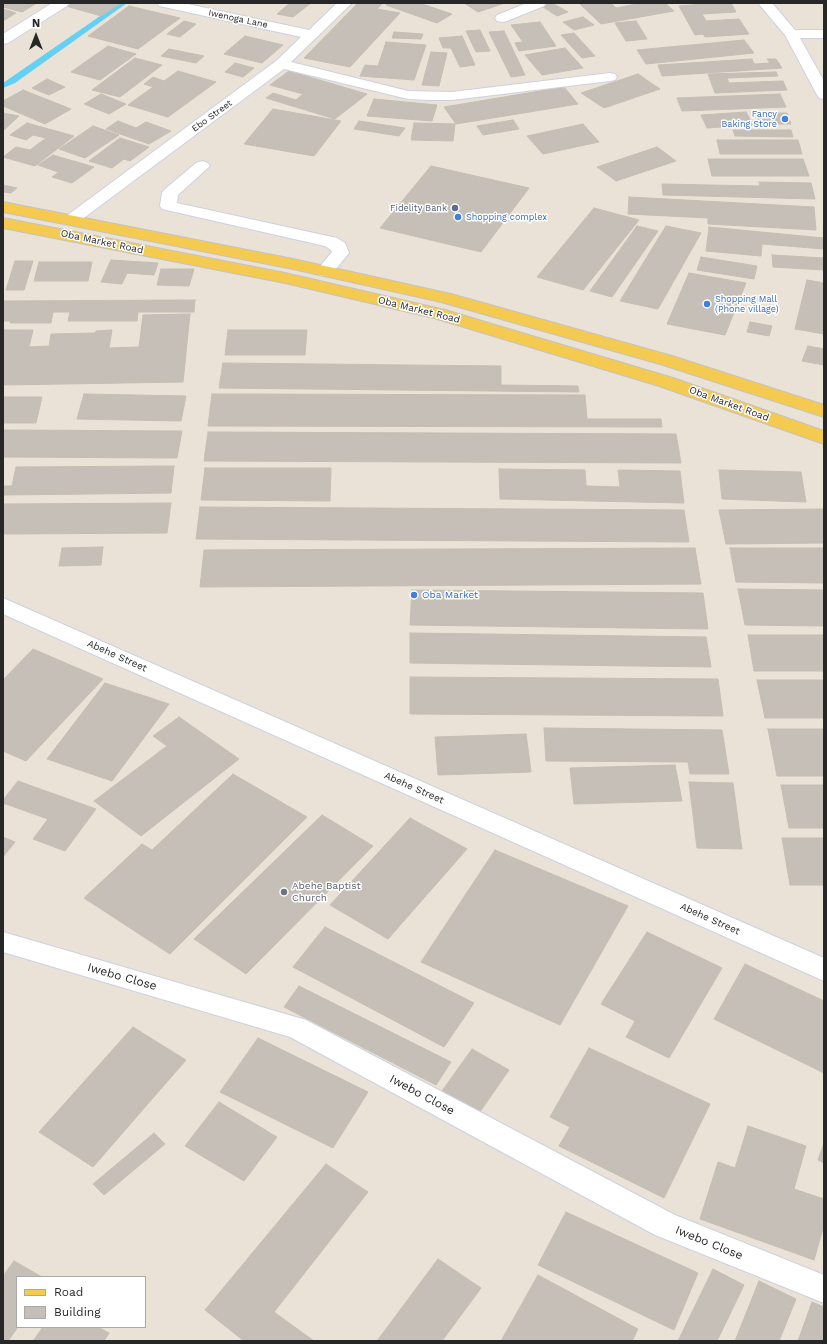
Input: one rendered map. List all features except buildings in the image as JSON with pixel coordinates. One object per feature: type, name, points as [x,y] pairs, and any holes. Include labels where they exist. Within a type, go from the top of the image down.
[{"type":"main road","name":"Oba Market Road","points":[[3,207],[325,271],[445,298],[666,360],[824,411]]},
{"type":"main road","name":"Oba Market Road","points":[[3,223],[285,278],[439,314],[666,382],[824,438]]},
{"type":"street","points":[[3,40],[62,3]]},
{"type":"street","name":"Iwenoga Lane","points":[[164,3],[312,35]]},
{"type":"street","name":"Ebo Street","points":[[71,220],[281,64],[344,3]]},
{"type":"street","points":[[502,18],[539,3]]},
{"type":"street","points":[[765,3],[791,34],[824,95]]},
{"type":"street","points":[[791,34],[824,34]]},
{"type":"street","points":[[281,64],[408,95],[429,96],[452,96],[610,78]]},
{"type":"street","points":[[202,166],[170,193],[168,206],[311,236],[330,242],[340,247],[340,253],[325,271]]},
{"type":"street","name":"Abehe Street","points":[[3,605],[824,970]]},
{"type":"street","name":"Iwebo Close","points":[[3,942],[297,1028],[665,1225],[824,1289]]},
{"type":"waterway","points":[[3,86],[124,3]]},
{"type":"place","name":"Fancy Baking Store","points":[[785,119]]},
{"type":"place","name":"Fidelity Bank","points":[[455,208]]},
{"type":"place","name":"Shopping complex","points":[[458,217]]},
{"type":"place","name":"Shopping Mall (Phone village)","points":[[707,304]]},
{"type":"place","name":"Oba Market","points":[[414,595]]},
{"type":"place","name":"Abehe Baptist Church","points":[[284,892]]}]
